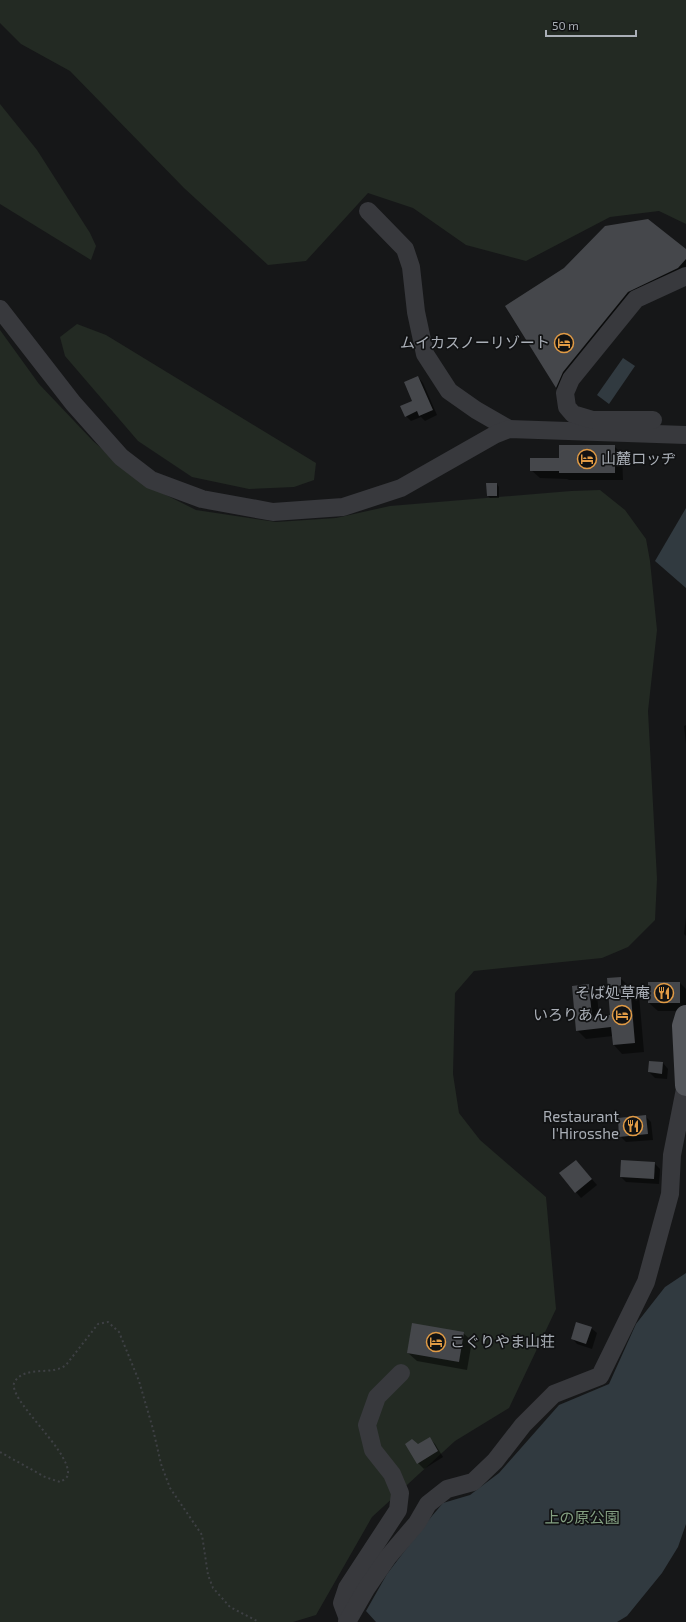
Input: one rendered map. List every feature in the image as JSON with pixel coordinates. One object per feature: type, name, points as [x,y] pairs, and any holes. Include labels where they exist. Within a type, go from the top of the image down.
[{"type":"main road","points":[[686,1016],[683,1026],[686,1081]]},
{"type":"street","points":[[368,211],[404,249],[411,267],[416,312],[425,354],[449,391],[476,410],[509,429]]},
{"type":"street","points":[[653,420],[593,420],[573,414],[567,407],[565,393],[571,379],[636,299],[686,276]]},
{"type":"street","points":[[0,309],[74,403],[121,457],[151,480],[202,499],[272,512],[343,508],[401,488],[496,434],[509,429],[686,435]]},
{"type":"street","points":[[347,1620],[388,1556],[417,1523],[428,1504],[446,1489],[473,1482],[495,1461],[524,1425],[554,1394],[600,1376],[646,1282],[670,1194],[672,1155],[686,1081]]},
{"type":"street","points":[[347,1620],[342,1602],[347,1588],[398,1510],[400,1493],[392,1474],[373,1450],[366,1425],[377,1397],[401,1373]]},
{"type":"path","points":[[0,1452],[45,1477],[60,1482],[66,1479],[68,1474],[63,1457],[17,1397],[13,1387],[16,1381],[24,1374],[61,1369],[66,1365],[98,1324],[108,1322],[119,1332],[139,1381],[153,1429],[161,1464],[170,1488],[202,1535],[208,1575],[212,1588],[230,1608],[259,1622]]},
{"type":"shaded area","points":[[0,0],[686,0],[686,224],[659,211],[610,217],[526,261],[466,245],[413,208],[368,193],[306,261],[268,265],[184,188],[70,71],[21,44],[0,23]]},
{"type":"shaded area","points":[[0,104],[37,150],[90,233],[96,246],[91,260],[0,204]]},
{"type":"shaded area","points":[[77,324],[106,335],[316,463],[314,480],[294,487],[249,489],[192,477],[138,441],[65,356],[60,337]]},
{"type":"shaded area","points":[[0,330],[39,384],[93,441],[140,482],[196,510],[276,522],[336,518],[390,506],[571,491],[600,490],[625,510],[646,539],[650,561],[657,630],[648,711],[657,879],[655,920],[628,947],[602,958],[474,971],[455,993],[453,1074],[459,1113],[480,1140],[546,1197],[556,1309],[509,1408],[455,1441],[372,1517],[316,1615],[293,1622],[0,1622]]},
{"type":"shaded area","points":[[623,358],[635,366],[609,404],[597,395]]},
{"type":"shaded area","points":[[686,508],[686,588],[655,561]]},
{"type":"shaded area","name":"上の原公園","points":[[686,1273],[686,1524],[678,1547],[662,1573],[627,1616],[617,1622],[376,1622],[366,1611],[387,1574],[443,1503],[470,1495],[499,1473],[559,1405],[609,1384],[636,1324],[665,1287]]},
{"type":"building","name":"ムイカスノーリゾート","points":[[648,219],[686,249],[686,259],[678,268],[628,292],[563,372],[556,388],[505,306],[564,268],[605,226]]},
{"type":"building","points":[[418,376],[433,410],[419,416],[417,411],[405,417],[400,406],[412,401],[404,382]]},
{"type":"building","name":"山麓ロッヂ","points":[[559,445],[615,445],[615,473],[559,473],[559,471],[530,471],[530,458],[559,458]]},
{"type":"building","points":[[486,483],[497,483],[497,496],[487,496]]},
{"type":"building","points":[[621,977],[621,986],[630,985],[635,1043],[613,1045],[611,1027],[576,1031],[572,986],[589,984],[592,1017],[610,1015],[607,978]]},
{"type":"building","name":"そば処草庵","points":[[648,982],[680,982],[680,1003],[648,1003]]},
{"type":"building","points":[[649,1061],[663,1062],[662,1074],[648,1072]]},
{"type":"building","name":"Restaurant I'Hirosshe","points":[[646,1115],[648,1134],[619,1137],[618,1118]]},
{"type":"building","points":[[576,1160],[592,1179],[575,1193],[559,1173]]},
{"type":"building","points":[[621,1160],[655,1162],[654,1179],[620,1177]]},
{"type":"building","points":[[576,1322],[592,1327],[586,1344],[571,1339]]},
{"type":"building","name":"こぐりやま山荘","points":[[412,1323],[464,1332],[459,1362],[407,1353]]},
{"type":"building","points":[[430,1437],[438,1451],[417,1464],[405,1444],[412,1439],[418,1444]]},
{"type":"place","name":"ムイカスノーリゾート","points":[[564,343]]},
{"type":"place","name":"山麓ロッヂ","points":[[587,459]]},
{"type":"place","name":"そば処草庵","points":[[664,993]]},
{"type":"place","name":"いろりあん","points":[[622,1015]]},
{"type":"place","name":"Restaurant I'Hirosshe","points":[[633,1126]]},
{"type":"place","name":"こぐりやま山荘","points":[[436,1342]]}]
